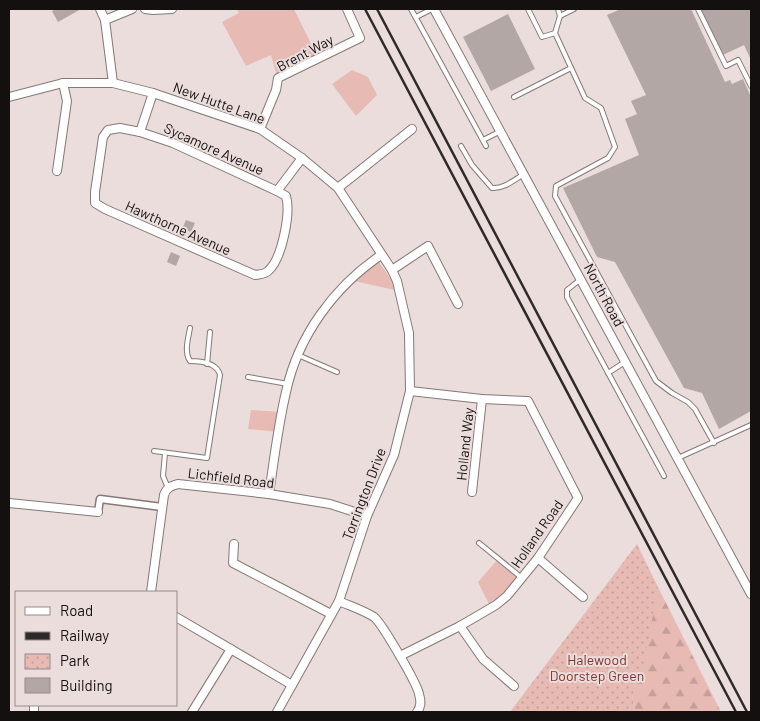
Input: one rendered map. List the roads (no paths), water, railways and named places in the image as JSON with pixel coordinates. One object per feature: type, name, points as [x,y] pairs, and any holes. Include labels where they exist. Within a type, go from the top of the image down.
[{"type":"street","points":[[100,9],[105,20],[113,83]]},
{"type":"street","points":[[105,20],[132,9]]},
{"type":"street","points":[[145,9],[172,10]]},
{"type":"street","name":"Brent Way","points":[[260,129],[276,90],[278,78],[360,38],[348,9]]},
{"type":"street","name":"North Road","points":[[433,9],[751,594]]},
{"type":"street","points":[[57,171],[67,101],[63,83]]},
{"type":"street","name":"New Hutte Lane","points":[[9,97],[63,83],[113,83],[153,93],[260,129],[302,158],[338,188],[392,270]]},
{"type":"street","points":[[140,132],[153,93]]},
{"type":"street","name":"Hawthorne Avenue","points":[[140,132],[120,128],[108,130],[104,137],[95,203],[255,275],[264,274],[271,269],[283,243],[289,206],[286,196],[277,191]]},
{"type":"street","points":[[338,188],[412,129]]},
{"type":"street","name":"Sycamore Avenue","points":[[140,132],[173,144],[277,191]]},
{"type":"street","points":[[277,191],[302,158]]},
{"type":"street","points":[[392,270],[428,246],[458,304]]},
{"type":"street","points":[[269,494],[288,384],[298,355],[316,318],[361,269],[381,254]]},
{"type":"street","name":"Torrington Drive","points":[[277,712],[339,601],[367,516],[394,455],[410,391],[409,333],[397,281],[392,270]]},
{"type":"street","name":"Holland Road","points":[[400,656],[460,626],[496,605],[507,596],[538,558],[578,498],[528,401],[482,399],[410,391]]},
{"type":"street","name":"Holland Way","points":[[472,492],[482,399]]},
{"type":"street","name":"Lichfield Road","points":[[151,591],[164,495],[168,488],[178,484],[269,494],[330,504],[367,516]]},
{"type":"street","points":[[9,503],[98,512],[100,499],[162,507]]},
{"type":"street","points":[[234,544],[233,563],[331,614]]},
{"type":"street","points":[[538,558],[584,597]]},
{"type":"street","points":[[339,601],[376,618],[400,656],[419,692],[421,700],[417,712]]},
{"type":"street","points":[[178,618],[292,685]]},
{"type":"street","points":[[460,626],[483,659],[514,686]]},
{"type":"street","points":[[192,712],[231,649]]},
{"type":"lane","points":[[411,9],[486,146]]},
{"type":"lane","points":[[416,18],[433,9]]},
{"type":"lane","points":[[528,9],[542,36],[555,33]]},
{"type":"lane","points":[[558,9],[560,16],[555,33],[585,98],[601,108],[615,148],[608,158],[556,186],[555,196],[656,381],[694,408],[714,443]]},
{"type":"lane","points":[[560,16],[574,9]]},
{"type":"lane","points":[[698,9],[726,66],[738,60],[751,86]]},
{"type":"lane","points":[[514,97],[571,68]]},
{"type":"lane","points":[[483,140],[501,131]]},
{"type":"lane","points":[[461,146],[472,165],[492,188],[497,189],[507,185],[524,174]]},
{"type":"lane","points":[[581,279],[567,290],[567,297],[664,476]]},
{"type":"lane","points":[[154,451],[207,458],[220,381],[219,370],[207,364],[190,360],[187,356],[190,328]]},
{"type":"lane","points":[[207,364],[210,332]]},
{"type":"lane","points":[[298,355],[337,372]]},
{"type":"lane","points":[[608,373],[626,361]]},
{"type":"lane","points":[[248,377],[288,384]]},
{"type":"lane","points":[[678,458],[751,425]]},
{"type":"lane","points":[[164,453],[162,476],[168,488]]},
{"type":"lane","points":[[479,544],[522,578]]},
{"type":"railway","points":[[365,9],[736,712]]},
{"type":"railway","points":[[377,9],[747,712]]},
{"type":"park label","name":"Halewood Doorstep Green","points":[[597,668]]}]
